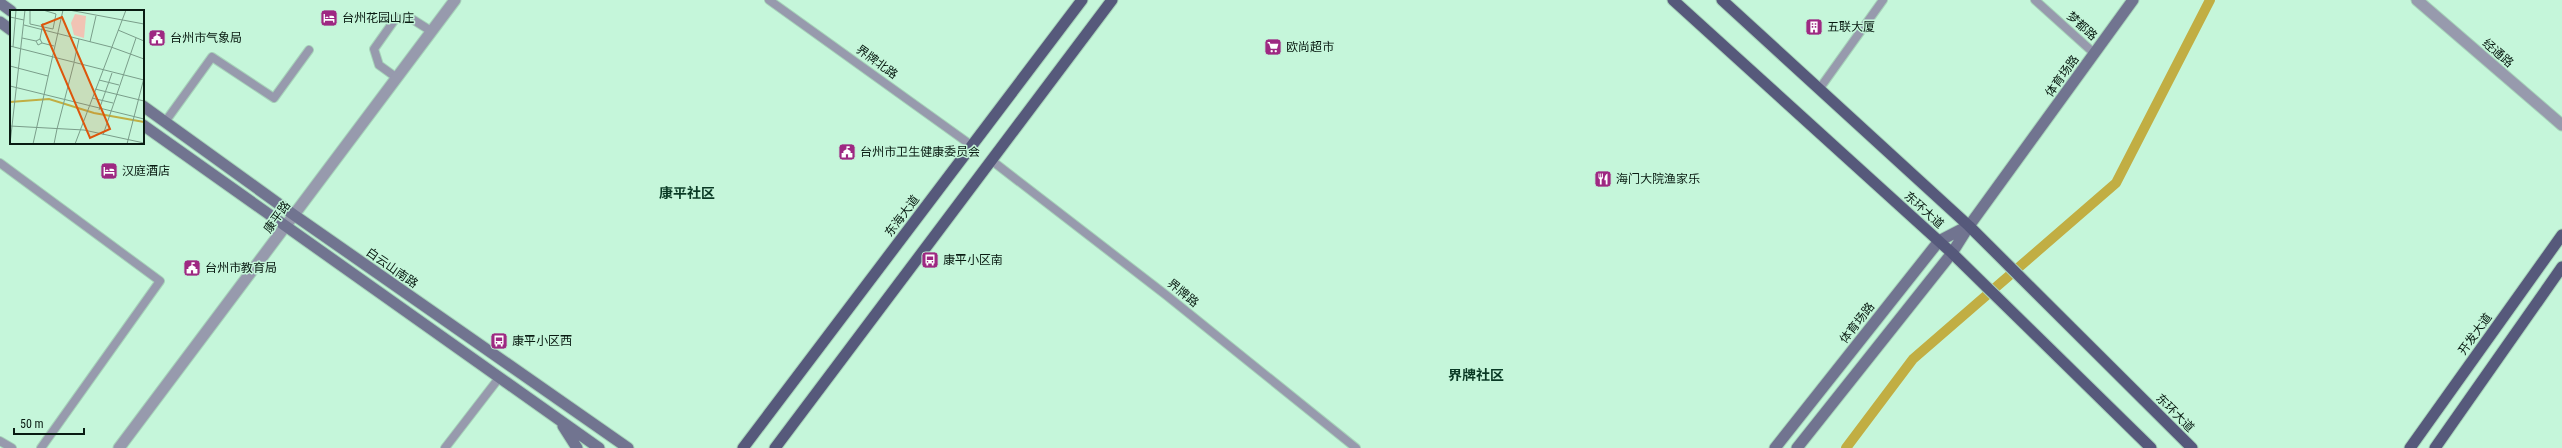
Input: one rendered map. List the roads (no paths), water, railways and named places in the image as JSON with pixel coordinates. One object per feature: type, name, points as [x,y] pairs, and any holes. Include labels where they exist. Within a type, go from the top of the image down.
[{"type":"main road","name":"东海大道","points":[[743,448],[1082,0]]},
{"type":"main road","points":[[775,448],[1112,0]]},
{"type":"main road","name":"东环大道","points":[[1673,0],[1952,253],[2150,448]]},
{"type":"main road","name":"东环大道","points":[[1722,0],[1820,88],[1968,226],[2192,448]]},
{"type":"main road","name":"体育场路","points":[[1797,448],[1952,253],[1968,226],[2133,0]]},
{"type":"main road","points":[[0,3],[10,10]]},
{"type":"main road","points":[[0,22],[10,29]]},
{"type":"main road","name":"白云山南路","points":[[144,107],[294,215],[628,448]]},
{"type":"main road","points":[[144,126],[285,228],[599,448]]},
{"type":"main road","name":"体育场路","points":[[1775,448],[1939,241],[1968,226]]},
{"type":"main road","name":"开发大道","points":[[2410,448],[2562,235]]},
{"type":"main road","points":[[2435,448],[2562,267]]},
{"type":"main road","points":[[560,421],[577,448]]},
{"type":"street","name":"康平路","points":[[119,448],[455,0]]},
{"type":"street","name":"界牌北路","points":[[769,0],[971,145]]},
{"type":"street","points":[[1820,88],[1883,0]]},
{"type":"street","name":"梦都路","points":[[2035,0],[2094,54]]},
{"type":"street","name":"经通路","points":[[2417,0],[2562,125]]},
{"type":"street","points":[[397,78],[379,65],[374,49],[396,18],[412,19],[431,31]]},
{"type":"street","points":[[165,122],[212,57],[274,98],[309,50]]},
{"type":"street","name":"界牌路","points":[[991,160],[1166,294],[1356,448]]},
{"type":"street","points":[[0,162],[160,281],[41,448]]},
{"type":"street","points":[[445,448],[499,378]]},
{"type":"street","points":[[0,441],[12,448]]},
{"type":"waterway","points":[[1846,448],[1913,359],[2116,183],[2210,0]]},
{"type":"place","name":"台州花园山庄","points":[[329,18]]},
{"type":"place","name":"五联大厦","points":[[1814,27]]},
{"type":"place","name":"台州市气象局","points":[[157,38]]},
{"type":"place","name":"欧尚超市","points":[[1273,47]]},
{"type":"place","name":"台州市卫生健康委员会","points":[[847,152]]},
{"type":"place","name":"汉庭酒店","points":[[109,171]]},
{"type":"place","name":"海门大院渔家乐","points":[[1603,179]]},
{"type":"place","name":"康平小区南","points":[[930,260]]},
{"type":"place","name":"台州市教育局","points":[[192,268]]},
{"type":"place","name":"康平小区西","points":[[499,341]]},
{"type":"district","name":"康平社区","points":[[687,193]]},
{"type":"district","name":"界牌社区","points":[[1476,375]]}]
